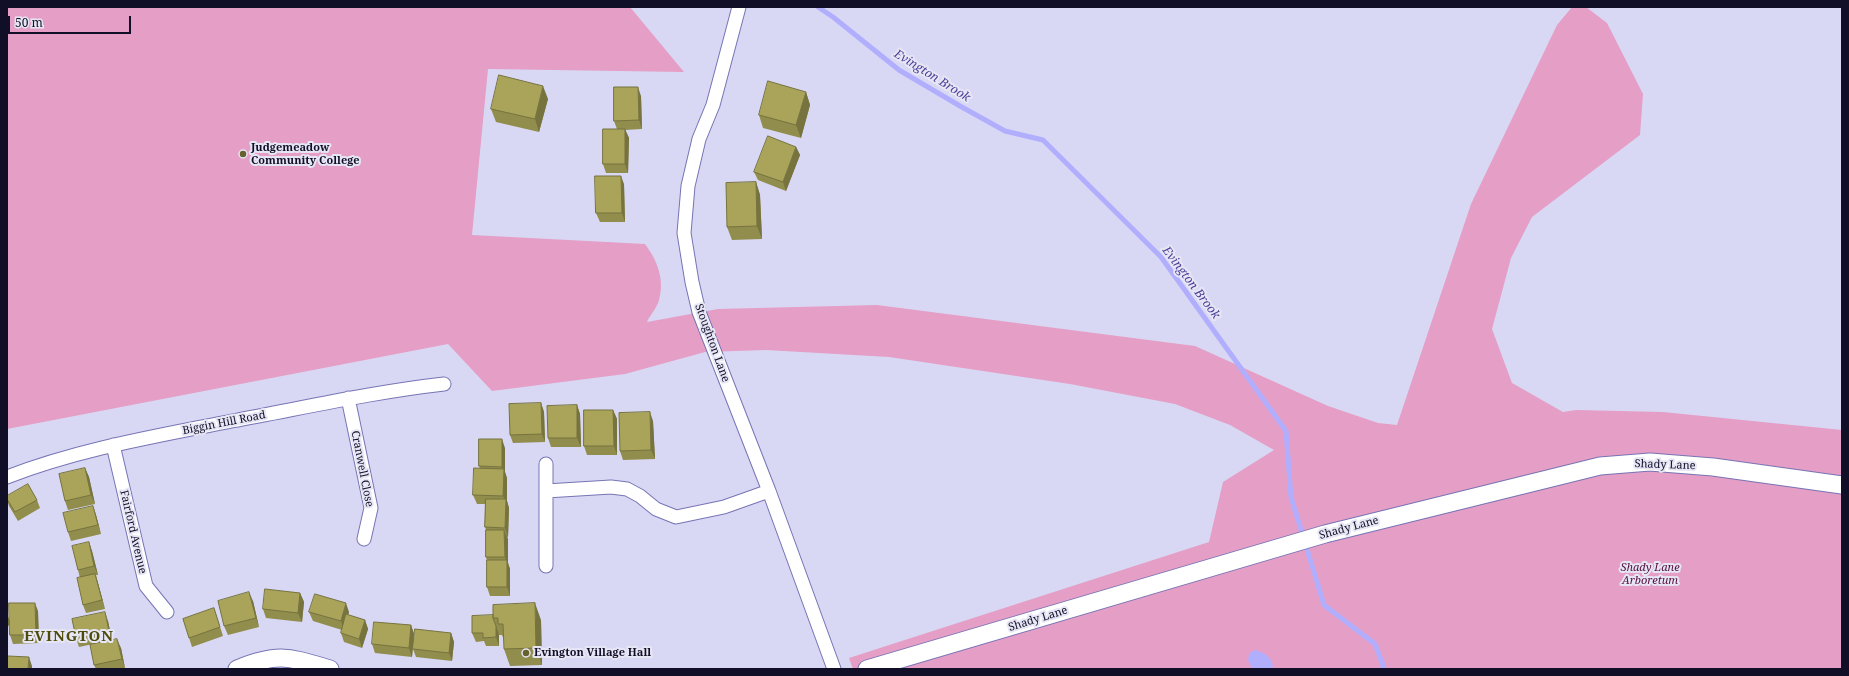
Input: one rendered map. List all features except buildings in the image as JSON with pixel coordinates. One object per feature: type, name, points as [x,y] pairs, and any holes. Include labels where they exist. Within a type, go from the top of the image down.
[{"type":"street","name":"Stoughton Lane","points":[[739,7],[713,105],[699,138],[688,186],[684,233],[692,282],[699,312],[769,491],[834,669]]},
{"type":"street","name":"Biggin Hill Road","points":[[7,477],[32,467],[113,445],[348,398],[444,384]]},
{"type":"street","name":"Cranwell Close","points":[[348,398],[371,508],[364,539]]},
{"type":"street","name":"Fairford Avenue","points":[[113,445],[146,586],[168,612]]},
{"type":"street","name":"Shady Lane","points":[[867,669],[1325,534],[1600,466],[1650,462],[1713,466],[1842,485]]},
{"type":"street","points":[[546,464],[546,566]]},
{"type":"street","points":[[546,491],[612,488],[627,489],[640,496],[656,509],[676,517],[724,507],[769,491]]},
{"type":"street","points":[[237,669],[269,658],[292,657],[330,669]]},
{"type":"green space","name":"Shady Lane Arboretum","points":[[7,7],[630,7],[684,72],[488,69],[472,235],[645,244],[659,270],[661,285],[658,303],[647,322],[718,309],[877,305],[1195,346],[1328,406],[1378,423],[1397,425],[1471,204],[1557,25],[1572,7],[1586,7],[1607,23],[1643,94],[1640,135],[1532,217],[1511,258],[1492,329],[1512,383],[1563,412],[1576,410],[1663,412],[1842,430],[1842,669],[853,669],[849,658],[1209,542],[1223,482],[1274,450],[1230,425],[1175,404],[1070,384],[889,357],[766,350],[705,352],[625,374],[492,391],[448,344],[7,429]]},
{"type":"shaded area","points":[[1254,650],[1264,653],[1268,657],[1273,665],[1272,669],[1252,669],[1248,660],[1249,654]]},
{"type":"waterway","name":"Evington Brook","points":[[818,7],[833,17],[899,70],[1005,131],[1043,140],[1161,257],[1286,431],[1291,497],[1324,605],[1375,644],[1384,668],[1382,669]]},
{"type":"place","name":"Judgemeadow Community College","points":[[243,154]]},
{"type":"place","name":"Evington Village Hall","points":[[526,653]]},
{"type":"district","name":"EVINGTON","points":[[69,637]]}]
